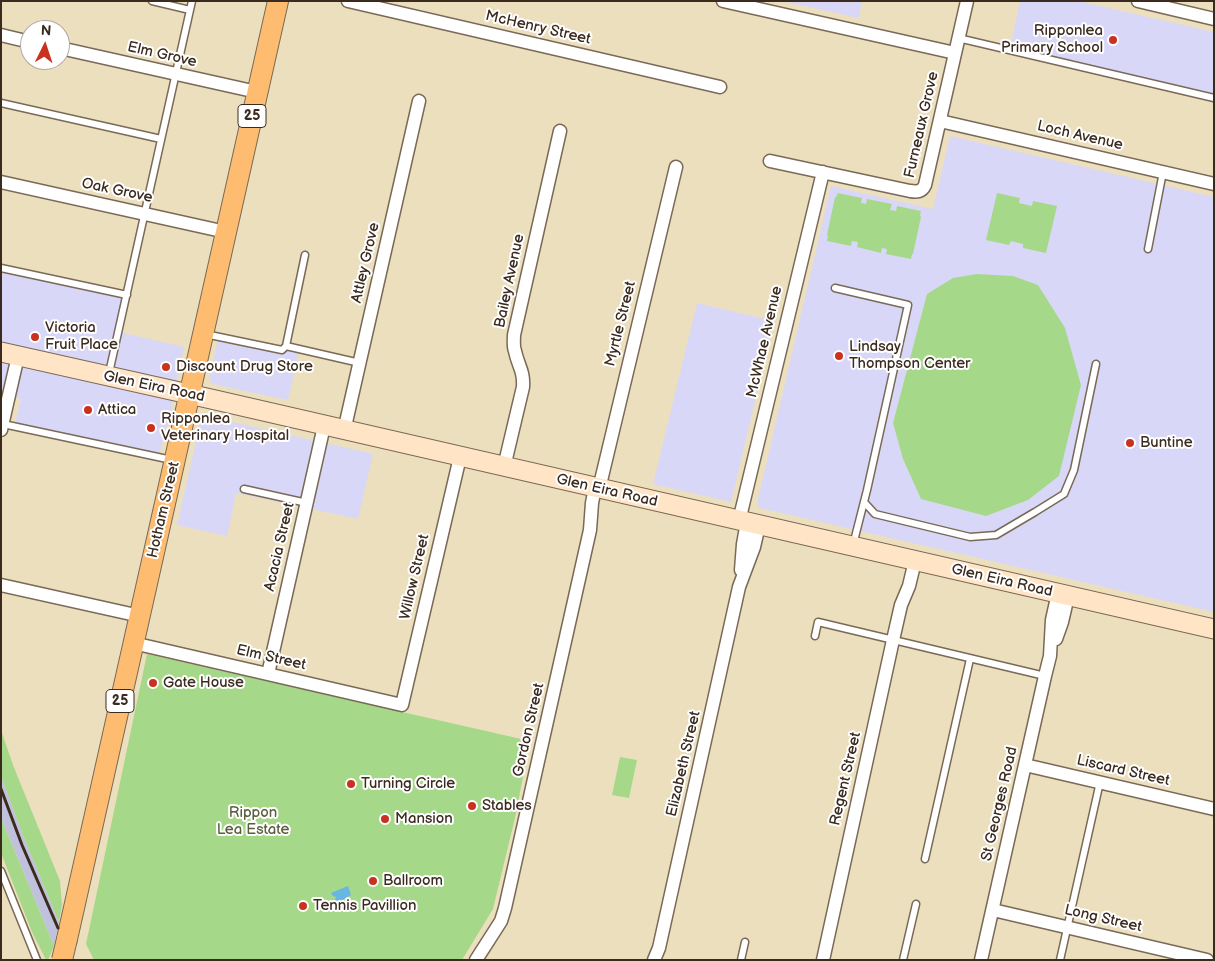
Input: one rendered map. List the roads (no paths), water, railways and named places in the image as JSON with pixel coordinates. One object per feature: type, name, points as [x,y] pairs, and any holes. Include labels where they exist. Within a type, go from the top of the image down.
[{"type":"main road","name":"Hotham Street","points":[[62,960],[278,1]]},
{"type":"main road","name":"Glen Eira Road","points":[[10,354],[1214,629]]},
{"type":"street","name":"McHenry Street","points":[[348,1],[720,87]]},
{"type":"street","points":[[723,1],[954,53]]},
{"type":"street","name":"Furneaux Grove","points":[[770,161],[910,192],[922,190],[925,186],[966,1]]},
{"type":"street","points":[[1138,1],[1214,19]]},
{"type":"street","points":[[1,35],[20,40]]},
{"type":"street","name":"Elm Grove","points":[[70,50],[257,92]]},
{"type":"street","name":"Attley Grove","points":[[344,431],[419,102]]},
{"type":"street","name":"Loch Avenue","points":[[940,121],[1214,184]]},
{"type":"street","name":"Bailey Avenue","points":[[504,467],[523,387],[522,371],[514,351],[514,334],[560,131]]},
{"type":"street","name":"Myrtle Street","points":[[599,489],[676,167]]},
{"type":"street","name":"McWhae Avenue","points":[[748,523],[823,172]]},
{"type":"street","name":"Oak Grove","points":[[1,182],[226,232]]},
{"type":"street","points":[[2,427],[10,354]]},
{"type":"street","name":"Acacia Street","points":[[268,674],[324,426]]},
{"type":"street","name":"Willow Street","points":[[402,705],[460,457]]},
{"type":"street","name":"Gordon Street","points":[[476,960],[504,916],[590,530],[598,507],[599,489]]},
{"type":"street","name":"Elizabeth Street","points":[[654,960],[660,954],[740,587],[754,547],[748,523]]},
{"type":"street","name":"Regent Street","points":[[823,960],[901,605],[909,586],[911,560]]},
{"type":"street","points":[[1,584],[140,616]]},
{"type":"street","name":"St Georges Road","points":[[981,960],[1050,656],[1062,622],[1063,594]]},
{"type":"street","name":"Elm Street","points":[[133,643],[402,705]]},
{"type":"street","name":"Liscard Street","points":[[1025,765],[1214,809]]},
{"type":"street","name":"Long Street","points":[[993,910],[1207,960]]},
{"type":"lane","points":[[152,1],[190,10]]},
{"type":"lane","points":[[109,377],[192,1]]},
{"type":"lane","points":[[958,38],[1214,98]]},
{"type":"lane","points":[[1,104],[161,140]]},
{"type":"lane","points":[[1148,249],[1163,172]]},
{"type":"lane","points":[[203,333],[282,350],[286,346],[305,255]]},
{"type":"lane","points":[[1,268],[127,296]]},
{"type":"lane","points":[[836,288],[908,305],[853,547]]},
{"type":"lane","points":[[286,346],[360,363]]},
{"type":"lane","points":[[864,502],[875,514],[970,537],[996,535],[1035,512],[1064,494],[1074,470],[1096,364]]},
{"type":"lane","points":[[2,427],[175,461]]},
{"type":"lane","points":[[244,489],[307,503]]},
{"type":"lane","points":[[815,636],[818,622],[1046,676]]},
{"type":"lane","points":[[925,859],[970,659]]},
{"type":"lane","points":[[1060,960],[1100,782]]},
{"type":"lane","points":[[1,870],[37,960]]},
{"type":"lane","points":[[903,960],[916,904]]},
{"type":"lane","points":[[741,960],[745,942]]},
{"type":"water","points":[[348,886],[351,895],[337,903],[336,897],[331,893]]},
{"type":"railway","points":[[1,789],[22,845],[58,928]]},
{"type":"place","name":"Ripponlea Primary School","points":[[1113,40]]},
{"type":"place","name":"Victoria Fruit Place","points":[[35,337]]},
{"type":"place","name":"Lindsay Thompson Center","points":[[839,356]]},
{"type":"place","name":"Discount Drug Store","points":[[166,367]]},
{"type":"place","name":"Attica","points":[[88,410]]},
{"type":"place","name":"Ripponlea Veterinary Hospital","points":[[151,428]]},
{"type":"place","name":"Buntine","points":[[1130,443]]},
{"type":"place","name":"Gate House","points":[[153,683]]},
{"type":"place","name":"Turning Circle","points":[[351,784]]},
{"type":"place","name":"Stables","points":[[472,806]]},
{"type":"place","name":"Mansion","points":[[385,819]]},
{"type":"place","name":"Ballroom","points":[[373,881]]},
{"type":"place","name":"Tennis Pavillion","points":[[303,906]]},
{"type":"park label","name":"Rippon Lea Estate","points":[[253,822]]}]
